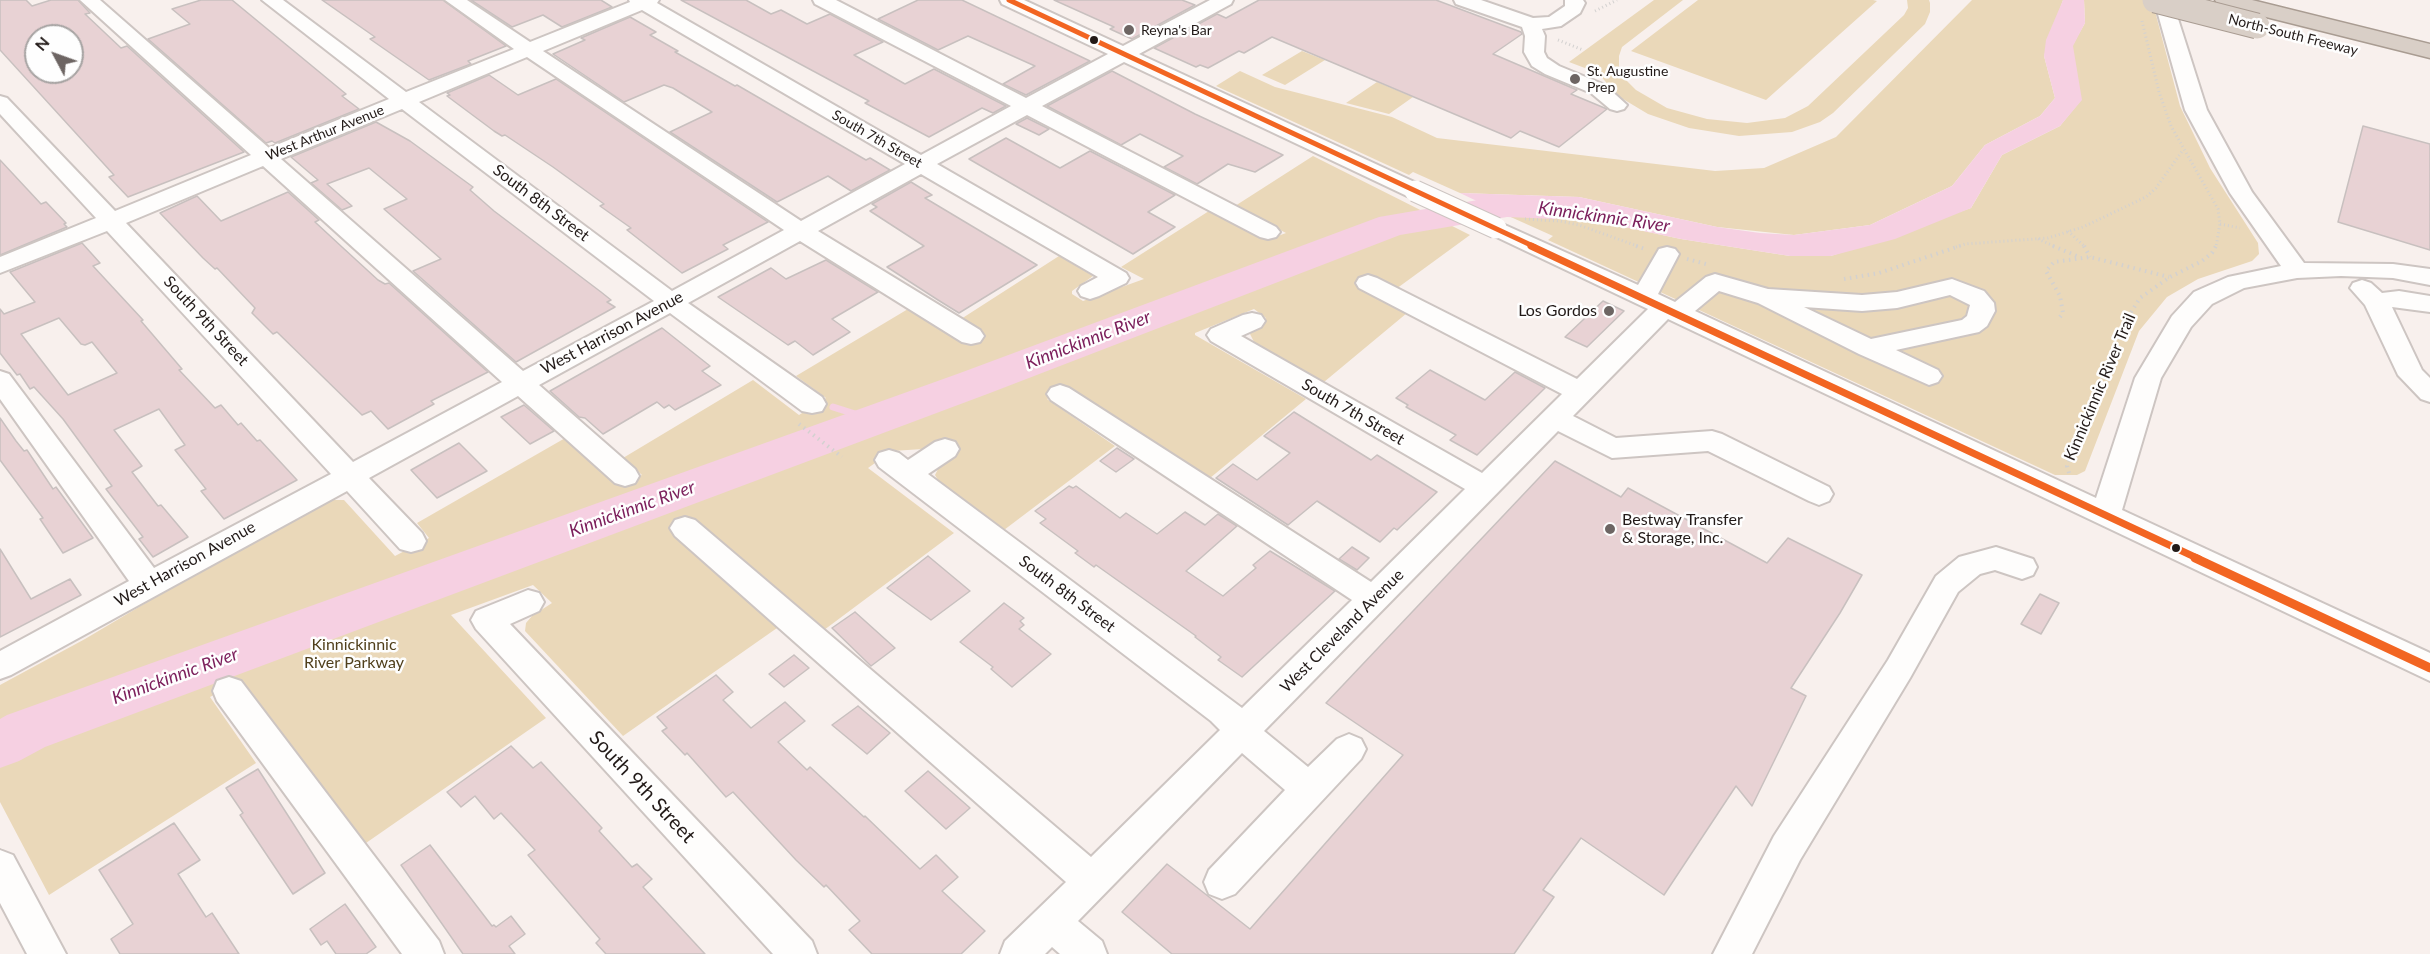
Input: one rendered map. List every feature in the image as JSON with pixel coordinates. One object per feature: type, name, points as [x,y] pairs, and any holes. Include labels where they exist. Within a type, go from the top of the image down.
[{"type":"highway","name":"North-South Freeway","points":[[2226,0],[2255,16],[2430,69]]},
{"type":"highway","name":"North-South Freeway","points":[[2148,8],[2255,16],[2430,51]]},
{"type":"street","points":[[89,0],[625,476]]},
{"type":"street","name":"South 8th Street","points":[[272,0],[671,302],[812,404]]},
{"type":"street","points":[[454,0],[801,231],[971,336]]},
{"type":"street","points":[[822,0],[1268,231]]},
{"type":"street","points":[[1009,0],[1415,190],[1506,224],[1662,306],[2430,668]]},
{"type":"street","name":"West Harrison Avenue","points":[[0,666],[1224,0]]},
{"type":"street","points":[[1463,0],[1531,24],[1554,22],[1573,9],[1576,3],[1574,0]]},
{"type":"street","points":[[2163,0],[2196,110],[2241,193],[2297,271]]},
{"type":"street","name":"West Arthur Avenue","points":[[0,266],[643,1]]},
{"type":"street","name":"South 7th Street","points":[[643,1],[1117,278],[1090,291]]},
{"type":"street","points":[[1531,24],[1535,36],[1534,52],[1539,62],[1552,70],[1598,89],[1617,105]]},
{"type":"street","name":"South 9th Street","points":[[0,102],[411,541]]},
{"type":"street","points":[[1662,306],[1667,254]]},
{"type":"street","points":[[2341,269],[2376,300],[2411,375],[2430,393]]},
{"type":"street","points":[[2106,514],[2148,378],[2181,322],[2203,298],[2237,282],[2297,271],[2341,269],[2393,271],[2430,277]]},
{"type":"street","points":[[1662,306],[1715,282],[1767,297],[1862,303],[1897,300],[1952,287],[1963,290],[1982,303],[1982,311],[1978,320],[1970,326],[1868,348]]},
{"type":"street","points":[[1368,283],[1580,392]]},
{"type":"street","points":[[1767,297],[1801,316],[1929,376]]},
{"type":"street","points":[[2376,300],[2399,299],[2430,304]]},
{"type":"street","name":"West Cleveland Avenue","points":[[1019,954],[1555,418],[1662,306]]},
{"type":"street","name":"South 7th Street","points":[[1252,321],[1220,335],[1485,488]]},
{"type":"street","points":[[0,380],[148,584]]},
{"type":"street","points":[[1059,394],[1374,599]]},
{"type":"street","points":[[1555,418],[1612,448],[1712,441],[1819,494]]},
{"type":"street","name":"South 8th Street","points":[[945,449],[898,467],[1223,711],[1262,751],[1309,789]]},
{"type":"street","points":[[685,528],[1092,881]]},
{"type":"street","points":[[1732,954],[1787,848],[1899,669],[1947,584],[1970,565],[1996,558],[2022,567]]},
{"type":"street","name":"South 9th Street","points":[[528,602],[487,620],[798,954]]},
{"type":"street","points":[[228,691],[425,954]]},
{"type":"street","points":[[1222,882],[1348,749]]},
{"type":"street","points":[[0,867],[47,954]]},
{"type":"street","points":[[1052,922],[1088,954]]},
{"type":"path","points":[[2148,8],[2159,92],[2171,126],[2208,190],[2217,209],[2220,224],[2247,230]]},
{"type":"path","points":[[1835,280],[1856,279],[1879,273],[1965,244],[2037,239],[2068,231],[2146,197],[2156,188],[2183,150]]},
{"type":"path","points":[[1506,224],[1560,221],[1667,254],[1713,265]]},
{"type":"path","name":"Kinnickinnic River Trail","points":[[2070,475],[2067,466],[2123,325],[2140,298],[2170,277],[2202,261],[2212,253],[2218,243],[2220,224]]},
{"type":"path","points":[[2068,231],[2084,244],[2090,257]]},
{"type":"path","points":[[2037,239],[2078,257]]},
{"type":"path","points":[[2060,317],[2063,313],[2060,296],[2046,271],[2054,262],[2090,257],[2170,277]]},
{"type":"path","points":[[798,423],[842,457]]},
{"type":"green space","points":[[1654,0],[1683,0],[1622,47],[1619,67],[1625,79],[1636,90],[1667,108],[1707,119],[1747,123],[1785,118],[1808,106],[1904,15],[1908,8],[1907,0],[1929,0],[1930,12],[1925,24],[1833,113],[1820,122],[1792,132],[1739,136],[1689,128],[1648,114],[1618,96],[1598,73],[1569,62]]},
{"type":"green space","points":[[1698,0],[1877,1],[1766,100],[1631,51]]},
{"type":"green space","points":[[1972,0],[2063,0],[2044,56],[2055,98],[2040,116],[1985,145],[1952,186],[1870,225],[1794,235],[1717,227],[1579,197],[1460,193],[1413,172],[1409,175],[1216,86],[1240,71],[1275,87],[1392,117],[1437,138],[1715,171],[1764,168],[1836,137]]},
{"type":"green space","points":[[2084,0],[2152,0],[2180,106],[2210,168],[2258,243],[2259,254],[2252,261],[2198,279],[2167,297],[2139,331],[2085,471],[2077,475],[2055,475],[1548,240],[1553,236],[1504,214],[1531,212],[1582,218],[1681,239],[1790,256],[1831,256],[1971,208],[2002,155],[2060,126],[2081,100],[2072,46],[2085,23]]},
{"type":"green space","points":[[1302,51],[1325,60],[1285,85],[1262,75]]},
{"type":"green space","points":[[1377,82],[1413,97],[1389,114],[1346,103]]},
{"type":"green space","name":"Kinnickinnic River Parkway","points":[[1313,156],[1470,235],[1396,289],[1358,287],[1407,313],[1324,382],[1254,342],[1250,334],[1266,318],[1254,309],[1195,333],[1306,399],[1210,478],[1066,387],[1047,399],[1115,446],[1004,530],[938,480],[935,475],[938,469],[958,453],[941,440],[923,449],[892,451],[868,468],[954,533],[824,630],[694,519],[673,533],[777,628],[623,736],[525,631],[526,623],[532,616],[552,603],[533,585],[451,615],[546,718],[366,843],[242,680],[210,697],[256,763],[49,895],[0,802],[0,685],[85,639],[181,582],[332,500],[344,500],[395,556],[429,538],[417,523],[567,437],[618,483],[642,475],[623,458],[753,380],[799,415],[826,398],[796,376],[908,309],[963,344],[981,332],[961,319],[1059,256],[1093,276],[1072,291],[1072,294],[1083,301],[1144,279],[1121,267],[1209,211],[1267,240],[1286,233],[1235,206]]},
{"type":"water","name":"Kinnickinnic River","points":[[2063,0],[2084,0],[2085,23],[2073,46],[2082,100],[2060,126],[2002,155],[1971,208],[1895,239],[1831,256],[1790,256],[1681,239],[1582,218],[1531,212],[1504,214],[1460,193],[1579,197],[1717,227],[1760,233],[1794,235],[1870,225],[1952,186],[1985,145],[2040,116],[2055,98],[2044,56],[2046,40]]},
{"type":"building","points":[[0,0],[26,0],[32,6],[51,0],[78,0],[90,13],[85,14],[121,48],[127,46],[244,152],[128,197],[109,177],[114,175],[31,84],[84,84],[84,24],[24,24],[24,76],[0,50]]},
{"type":"building","points":[[201,0],[232,0],[346,94],[342,96],[359,109],[275,143],[272,141],[266,143],[148,39],[190,24],[172,9]]},
{"type":"building","points":[[322,0],[443,0],[506,46],[468,61],[471,64],[429,80],[370,39],[375,37]]},
{"type":"building","points":[[471,0],[601,0],[612,7],[562,27],[543,15],[512,27]]},
{"type":"building","points":[[681,0],[746,0],[771,14],[781,10],[807,24],[830,14],[883,42],[854,55],[905,84],[934,69],[1006,106],[993,113],[982,108],[929,137],[865,103],[869,101]]},
{"type":"building","points":[[918,0],[962,0],[1090,61],[1026,95],[1003,84],[1035,66],[968,36],[938,50],[878,19]]},
{"type":"building","points":[[1054,0],[1182,0],[1195,5],[1132,39],[1110,29],[1114,27]]},
{"type":"building","points":[[1259,0],[1436,0],[1521,32],[1522,34],[1493,54],[1577,90],[1571,94],[1607,109],[1559,147],[1520,131],[1511,138],[1272,37],[1244,53],[1239,51],[1208,68],[1200,65],[1196,67],[1154,48],[1217,14],[1226,18]]},
{"type":"building","points":[[630,17],[656,32],[650,35],[678,51],[675,52],[866,160],[870,158],[890,170],[851,191],[828,176],[777,202],[670,132],[712,112],[664,85],[624,102],[553,54],[585,40],[581,38]]},
{"type":"building","points":[[1112,71],[1195,114],[1283,155],[1255,172],[1228,164],[1197,184],[1164,167],[1183,156],[1140,134],[1121,145],[1047,106]]},
{"type":"building","points":[[489,75],[518,95],[556,79],[768,222],[723,245],[728,249],[682,273],[627,230],[631,228],[600,206],[604,204],[505,135],[502,136],[494,131],[447,96],[450,95],[447,93]]},
{"type":"building","points":[[1027,118],[1049,129],[1039,135],[1016,124]]},
{"type":"building","points":[[376,122],[410,141],[473,187],[470,190],[494,211],[601,292],[611,300],[607,302],[615,307],[516,362],[413,271],[441,259],[384,209],[407,199],[369,168],[327,184],[352,206],[342,210],[311,183],[318,180],[291,157]]},
{"type":"building","points":[[2363,126],[2430,144],[2430,250],[2338,222]]},
{"type":"building","points":[[1006,138],[1060,168],[1090,151],[1175,195],[1148,212],[1175,227],[1133,254],[969,159]]},
{"type":"building","points":[[0,160],[41,204],[46,202],[66,223],[64,224],[67,227],[0,255]]},
{"type":"building","points":[[911,182],[932,195],[925,198],[1037,265],[959,313],[887,267],[924,246],[870,211],[877,207],[872,204]]},
{"type":"building","points":[[288,192],[319,220],[315,222],[378,280],[385,284],[389,283],[488,372],[431,401],[434,404],[388,429],[371,411],[362,415],[277,332],[273,334],[252,313],[255,308],[160,213],[197,196],[221,221]]},
{"type":"building","points":[[82,243],[100,263],[93,266],[143,320],[141,321],[182,369],[179,370],[215,408],[221,405],[238,425],[241,423],[257,441],[260,440],[297,480],[224,519],[201,491],[206,489],[175,450],[185,445],[159,409],[114,430],[142,466],[132,472],[158,506],[161,505],[188,537],[153,557],[139,539],[143,537],[106,489],[112,486],[63,419],[34,387],[30,389],[20,374],[17,375],[0,353],[0,309],[4,314],[35,302],[10,272]],"holes":[[[59,318],[81,344],[92,342],[117,373],[68,395],[21,334]]]},
{"type":"building","points":[[826,260],[878,292],[832,319],[850,332],[813,355],[795,341],[788,345],[718,297],[771,268],[786,279]]},
{"type":"building","points":[[1603,301],[1624,311],[1587,347],[1565,337]]},
{"type":"building","points":[[662,328],[710,366],[702,371],[721,385],[675,410],[669,405],[664,408],[657,402],[603,434],[585,418],[579,417],[550,391]]},
{"type":"building","points":[[1430,370],[1485,400],[1515,372],[1545,388],[1477,455],[1450,440],[1456,435],[1406,407],[1408,405],[1396,398]]},
{"type":"building","points":[[524,405],[554,431],[530,444],[501,417]]},
{"type":"building","points":[[1294,412],[1371,460],[1377,455],[1437,492],[1397,530],[1394,528],[1380,542],[1317,501],[1288,525],[1216,478],[1233,464],[1257,480],[1290,453],[1264,436]]},
{"type":"building","points":[[0,418],[24,451],[27,450],[53,489],[56,487],[93,538],[63,553],[40,519],[43,518],[0,460]]},
{"type":"building","points":[[459,443],[487,471],[437,498],[411,470]]},
{"type":"building","points":[[1117,448],[1134,459],[1116,472],[1100,461]]},
{"type":"building","points":[[1555,461],[1621,497],[1628,488],[1767,563],[1788,538],[1862,575],[1791,688],[1806,696],[1752,806],[1736,786],[1664,895],[1581,838],[1543,890],[1554,897],[1514,954],[1172,954],[1122,912],[1167,864],[1250,929],[1403,755],[1326,703]]},
{"type":"building","points":[[1069,486],[1073,488],[1076,486],[1120,518],[1126,513],[1157,534],[1185,512],[1205,525],[1218,514],[1237,526],[1186,571],[1223,596],[1256,568],[1253,565],[1270,551],[1335,591],[1242,677],[1218,660],[1221,657],[1196,636],[1096,565],[1094,567],[1075,553],[1078,551],[1040,523],[1046,519],[1035,511]]},
{"type":"building","points":[[1352,547],[1369,558],[1357,570],[1339,559]]},
{"type":"building","points":[[0,549],[31,599],[70,579],[81,595],[0,637]]},
{"type":"building","points":[[928,556],[970,591],[931,620],[887,588]]},
{"type":"building","points":[[2040,594],[2059,603],[2041,634],[2021,624]]},
{"type":"building","points":[[1004,603],[1024,618],[1020,621],[1024,625],[1019,629],[1051,654],[1012,687],[991,669],[993,667],[960,642]]},
{"type":"building","points":[[855,612],[895,648],[871,666],[832,628]]},
{"type":"building","points":[[794,655],[809,668],[784,687],[769,674]]},
{"type":"building","points":[[716,675],[733,692],[723,700],[751,728],[785,702],[805,721],[778,742],[807,770],[810,767],[865,816],[920,869],[936,855],[958,877],[942,891],[985,931],[961,954],[872,954],[849,930],[860,921],[826,885],[824,887],[796,860],[733,792],[726,797],[687,753],[685,755],[662,731],[667,728],[657,717]]},
{"type":"building","points":[[858,706],[890,733],[867,754],[832,725]]},
{"type":"building","points":[[511,746],[533,768],[541,762],[602,828],[599,831],[632,867],[637,864],[652,879],[643,887],[705,954],[606,954],[596,943],[600,939],[528,855],[535,850],[501,813],[494,819],[475,796],[461,807],[447,792]]},
{"type":"building","points":[[258,769],[325,873],[293,894],[240,815],[243,813],[226,788]]},
{"type":"building","points":[[928,771],[970,808],[946,829],[905,791]]},
{"type":"building","points":[[174,823],[200,860],[178,874],[206,917],[212,913],[239,954],[120,954],[111,939],[133,924],[99,870]]},
{"type":"building","points":[[430,845],[492,926],[496,927],[511,916],[525,934],[509,946],[515,954],[463,954],[401,865]]},
{"type":"building","points":[[345,904],[376,947],[366,954],[336,954],[327,941],[321,945],[310,929]]},
{"type":"waterway","name":"Kinnickinnic River","points":[[0,745],[26,731],[975,383],[1392,225],[1507,206],[1554,208]]},
{"type":"waterway","points":[[833,407],[874,420]]},
{"type":"transit line","points":[[1009,0],[2430,668]]},
{"type":"place","name":"Reyna's Bar","points":[[1129,30]]},
{"type":"place","name":"St. Augustine Prep","points":[[1575,79]]},
{"type":"place","name":"Los Gordos","points":[[1609,311]]},
{"type":"place","name":"Bestway Transfer & Storage, Inc.","points":[[1610,529]]}]
